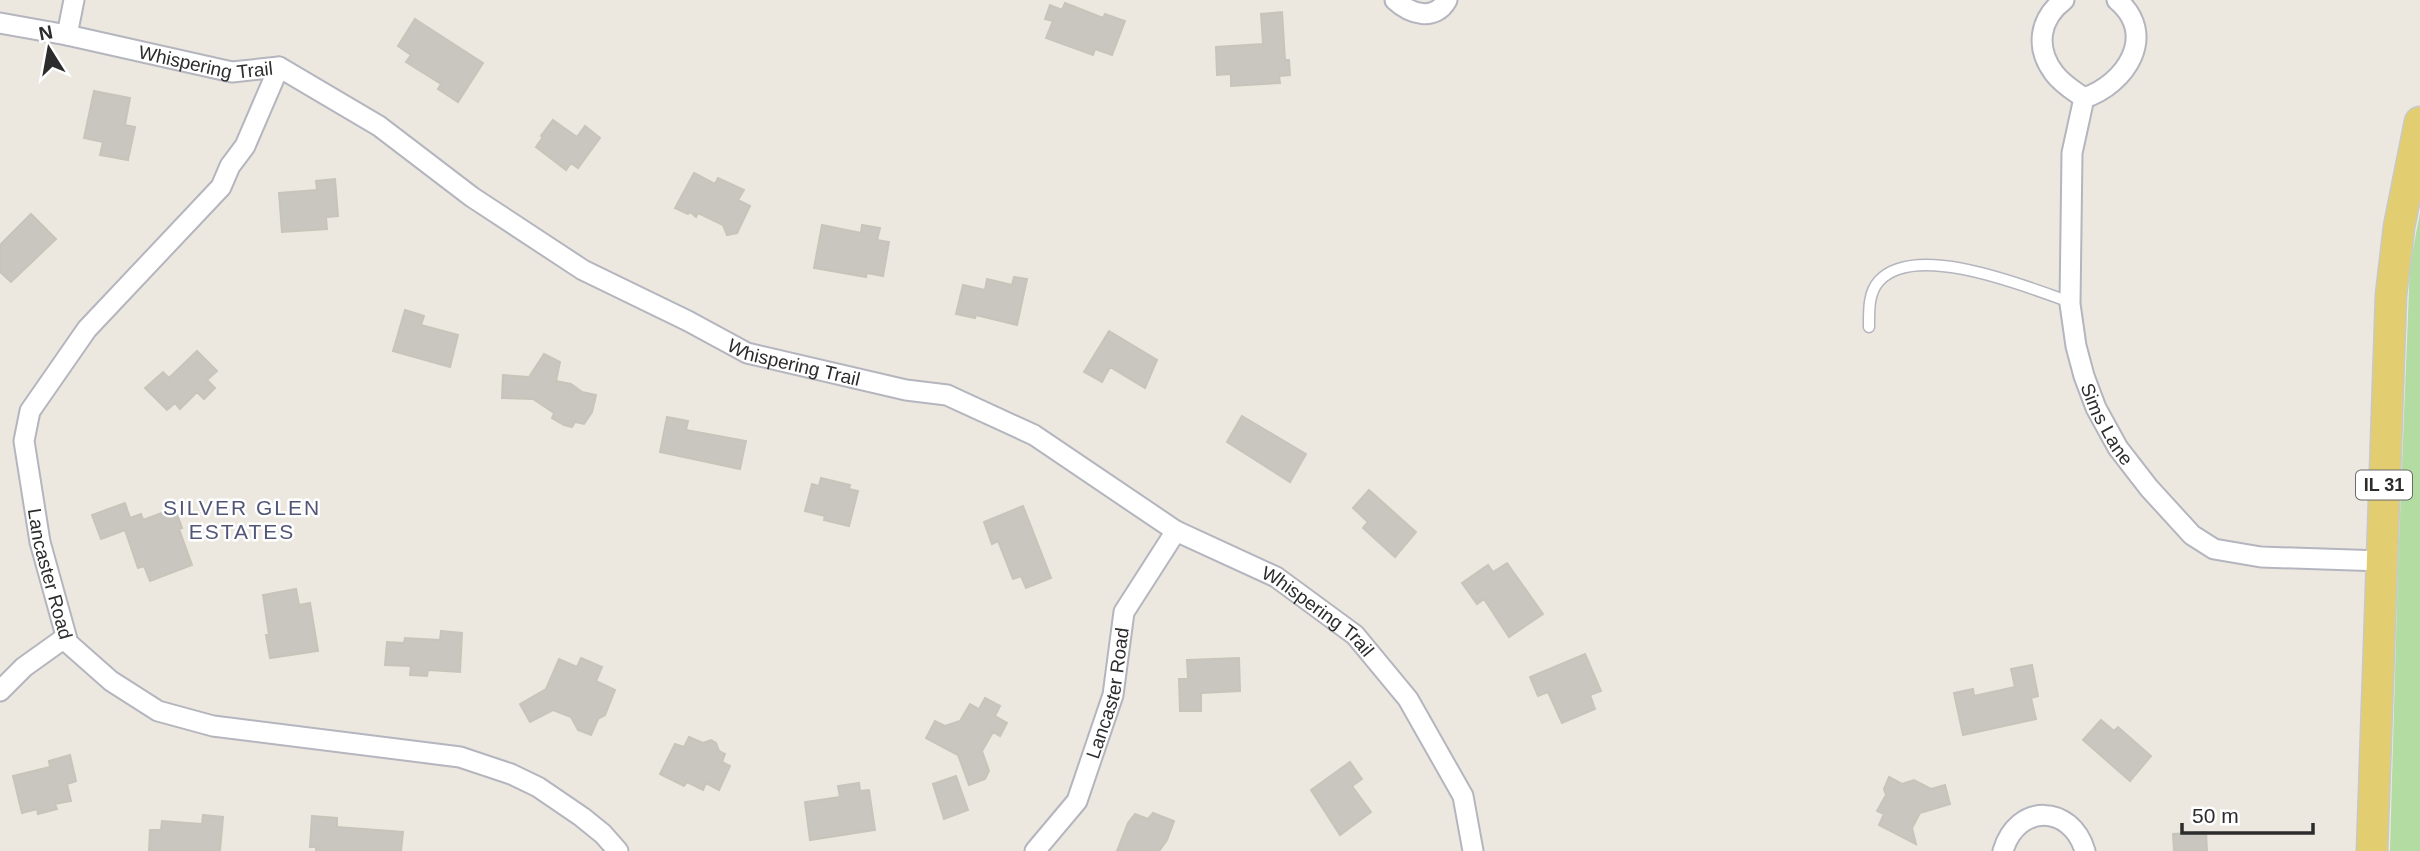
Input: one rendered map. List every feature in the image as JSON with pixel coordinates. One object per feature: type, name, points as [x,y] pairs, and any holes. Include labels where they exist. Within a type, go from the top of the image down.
[{"type":"main road","name":"IL 31","points":[[2372,851],[2391,295],[2399,227],[2420,122]]},
{"type":"street","points":[[67,35],[74,0]]},
{"type":"street","points":[[1395,0],[1411,13],[1431,14],[1444,6],[1447,0]]},
{"type":"street","points":[[2064,0],[2048,16],[2041,37],[2043,50],[2054,74],[2084,98],[2108,87],[2121,77],[2130,63],[2135,31],[2126,8],[2117,0]]},
{"type":"street","name":"Whispering Trail","points":[[0,23],[67,35],[232,72],[279,67],[379,126],[472,197],[583,270],[751,354],[906,390],[947,395],[1034,435],[1176,531],[1276,577],[1355,635],[1408,699],[1463,796],[1473,851]]},
{"type":"street","name":"Lancaster Road","points":[[279,67],[245,146],[230,166],[221,187],[87,329],[30,411],[24,442],[40,542],[68,643],[111,681],[158,711],[213,726],[460,757],[511,775],[538,787],[603,835],[618,851]]},
{"type":"street","name":"Sims Lane","points":[[2084,98],[2072,153],[2071,303],[2076,346],[2096,408],[2118,449],[2149,488],[2192,534],[2214,549],[2261,557],[2382,561]]},
{"type":"street","name":"Lancaster Road","points":[[1035,851],[1076,801],[1113,695],[1124,612],[1176,531]]},
{"type":"street","points":[[0,691],[24,667],[66,637]]},
{"type":"street","points":[[2003,851],[2014,828],[2024,820],[2037,816],[2050,816],[2073,827],[2081,837],[2085,851]]},
{"type":"lane","points":[[1870,327],[1869,303],[1877,282],[1894,270],[1913,266],[1967,268],[2071,303]]},
{"type":"green space","points":[[2420,213],[2420,851],[2390,851],[2410,265]]},
{"type":"building","points":[[1065,3],[1103,18],[1105,14],[1125,21],[1112,55],[1095,49],[1093,55],[1046,38],[1053,21],[1045,19],[1050,5],[1062,10]]},
{"type":"building","points":[[1282,12],[1285,60],[1289,60],[1290,75],[1279,76],[1280,83],[1231,86],[1231,74],[1217,75],[1216,47],[1263,44],[1261,14]]},
{"type":"building","points":[[415,19],[483,63],[458,102],[438,89],[441,84],[406,62],[411,55],[398,46]]},
{"type":"building","points":[[94,91],[130,98],[125,125],[135,127],[128,160],[100,155],[103,142],[84,138]]},
{"type":"building","points":[[553,120],[577,137],[585,126],[600,138],[578,168],[571,163],[566,170],[536,147]]},
{"type":"building","points":[[694,173],[715,184],[718,178],[744,190],[738,200],[750,206],[737,233],[727,235],[723,225],[698,213],[696,217],[690,212],[688,214],[675,208]]},
{"type":"building","points":[[335,179],[338,216],[326,217],[327,229],[282,232],[279,193],[317,190],[316,181]]},
{"type":"building","points":[[31,214],[56,239],[11,282],[0,272],[0,245]]},
{"type":"building","points":[[822,225],[861,233],[862,225],[880,228],[877,240],[889,242],[883,276],[867,273],[866,277],[814,268]]},
{"type":"building","points":[[1014,277],[1027,279],[1017,325],[976,315],[975,318],[956,314],[963,285],[985,290],[987,279],[1012,285]]},
{"type":"building","points":[[405,310],[424,316],[421,325],[458,335],[450,367],[393,351]]},
{"type":"building","points":[[1109,331],[1157,360],[1145,388],[1110,367],[1102,382],[1084,372]]},
{"type":"building","points":[[197,351],[217,371],[207,380],[215,388],[204,399],[197,392],[180,409],[175,403],[167,410],[145,388],[163,372],[169,378]]},
{"type":"building","points":[[544,354],[560,362],[556,381],[571,384],[582,392],[596,395],[592,412],[584,424],[575,422],[572,427],[564,425],[552,418],[554,413],[533,399],[502,398],[503,375],[529,377]]},
{"type":"building","points":[[1242,416],[1306,454],[1290,482],[1227,442]]},
{"type":"building","points":[[667,417],[688,421],[686,430],[746,441],[740,469],[660,452]]},
{"type":"building","points":[[821,478],[850,485],[849,489],[858,491],[849,526],[824,520],[825,516],[805,511],[812,484],[819,486]]},
{"type":"building","points":[[1369,490],[1416,532],[1395,557],[1363,528],[1368,522],[1353,508]]},
{"type":"building","points":[[125,503],[130,518],[141,514],[143,520],[175,508],[182,528],[179,529],[192,565],[150,581],[144,566],[138,568],[125,530],[101,539],[92,515]]},
{"type":"building","points":[[1023,506],[1051,578],[1026,588],[1021,576],[1013,579],[998,541],[992,544],[984,522]]},
{"type":"building","points":[[1507,563],[1543,614],[1509,637],[1484,599],[1477,604],[1462,583],[1488,565],[1493,572]]},
{"type":"building","points":[[296,589],[299,605],[310,603],[318,651],[270,658],[263,595]]},
{"type":"building","points":[[441,631],[462,633],[460,672],[428,670],[427,676],[410,675],[411,666],[385,665],[387,642],[404,643],[405,638],[440,640]]},
{"type":"building","points":[[1585,654],[1601,691],[1590,695],[1595,709],[1562,723],[1548,692],[1538,696],[1530,677]]},
{"type":"building","points":[[581,658],[602,667],[596,681],[615,690],[605,715],[598,719],[591,735],[578,730],[571,717],[553,710],[530,722],[520,704],[546,689],[559,659],[577,667]]},
{"type":"building","points":[[1239,658],[1240,691],[1201,693],[1201,711],[1180,711],[1179,679],[1188,679],[1187,660]]},
{"type":"building","points":[[2032,665],[2038,696],[2031,698],[2036,719],[1963,735],[1954,693],[1973,689],[1974,696],[2015,687],[2011,669]]},
{"type":"building","points":[[985,698],[1000,706],[995,716],[1007,723],[1000,736],[993,732],[982,751],[989,771],[985,779],[969,785],[958,755],[926,738],[935,721],[945,726],[960,721],[970,704],[979,709]]},
{"type":"building","points":[[2101,720],[2114,731],[2118,727],[2151,756],[2130,781],[2083,740]]},
{"type":"building","points":[[689,737],[703,743],[711,740],[716,743],[719,751],[725,754],[722,762],[730,766],[719,790],[706,783],[703,790],[687,782],[684,786],[660,774],[675,744],[684,747]]},
{"type":"building","points":[[70,755],[76,781],[67,784],[71,801],[55,804],[57,809],[38,814],[37,809],[22,813],[13,776],[50,767],[49,761]]},
{"type":"building","points":[[1350,762],[1362,779],[1352,786],[1371,812],[1340,835],[1311,790]]},
{"type":"building","points":[[956,776],[968,810],[944,819],[933,784]]},
{"type":"building","points":[[1889,777],[1902,784],[1914,780],[1931,789],[1945,785],[1950,804],[1920,813],[1912,828],[1916,844],[1879,825],[1884,814],[1877,811],[1886,795],[1884,789]]},
{"type":"building","points":[[859,783],[860,791],[869,790],[875,830],[810,840],[805,802],[840,797],[838,786]]},
{"type":"building","points":[[1153,813],[1174,821],[1167,840],[1159,851],[1117,851],[1128,823],[1135,814],[1148,819]]},
{"type":"building","points":[[203,815],[223,817],[220,851],[149,851],[150,830],[161,830],[162,821],[202,824]]},
{"type":"building","points":[[312,816],[337,818],[337,827],[403,832],[401,851],[316,851],[316,847],[310,847]]},
{"type":"building","points":[[2206,832],[2207,851],[2174,851],[2173,834]]},
{"type":"district","name":"SILVER GLEN ESTATES","points":[[242,519]]}]
